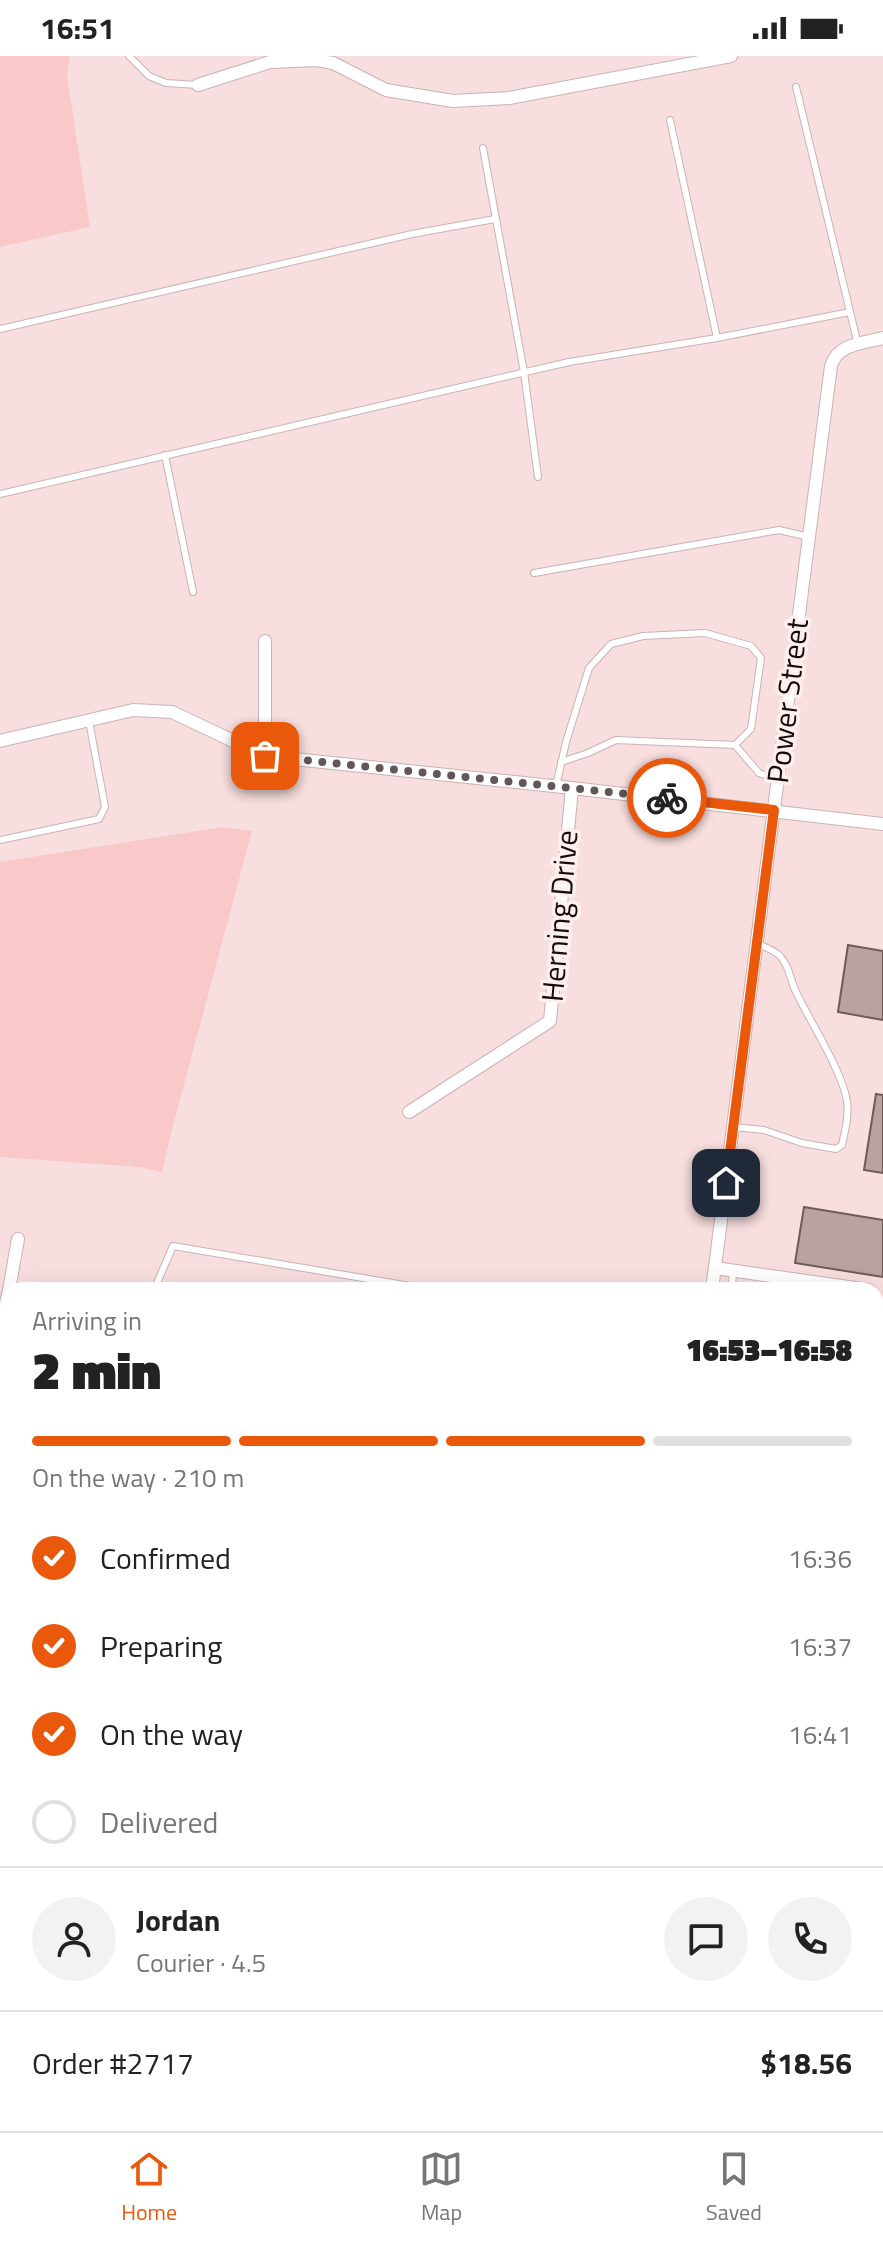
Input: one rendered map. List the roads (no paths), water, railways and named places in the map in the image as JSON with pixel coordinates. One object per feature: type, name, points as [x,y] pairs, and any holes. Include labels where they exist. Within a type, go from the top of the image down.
[{"type":"street","points":[[198,85],[270,62],[317,60],[333,63],[386,90],[453,101],[509,98],[731,56]]},
{"type":"street","name":"Power Street","points":[[713,1282],[831,366],[838,352],[883,338]]},
{"type":"street","points":[[265,641],[265,756]]},
{"type":"street","points":[[0,741],[133,710],[172,712],[265,756],[883,824]]},
{"type":"street","name":"Herning Drive","points":[[409,1112],[550,1021],[572,788]]},
{"type":"street","points":[[10,1282],[18,1239]]},
{"type":"street","points":[[715,1268],[815,1282]]},
{"type":"lane","points":[[129,56],[149,76],[166,83],[198,85]]},
{"type":"lane","points":[[796,87],[858,345]]},
{"type":"lane","points":[[670,120],[717,338]]},
{"type":"lane","points":[[483,148],[524,372],[538,477]]},
{"type":"lane","points":[[0,329],[412,234],[495,219]]},
{"type":"lane","points":[[0,494],[569,362],[850,312]]},
{"type":"lane","points":[[165,455],[193,592]]},
{"type":"lane","points":[[534,573],[779,530],[809,537]]},
{"type":"lane","points":[[556,786],[589,668],[611,644],[643,636],[705,633],[751,646],[761,658],[751,729],[735,745]]},
{"type":"lane","points":[[0,840],[99,819],[105,807],[89,721]]},
{"type":"lane","points":[[561,762],[616,740],[735,745],[759,773],[779,780]]},
{"type":"lane","points":[[733,1127],[764,1130],[802,1143],[836,1149],[842,1145],[847,1117],[847,1100],[831,1058],[794,989],[789,968],[778,954],[757,943]]},
{"type":"lane","points":[[157,1282],[173,1246],[387,1282]]},
{"type":"lane","points":[[732,1282],[733,1270]]}]
